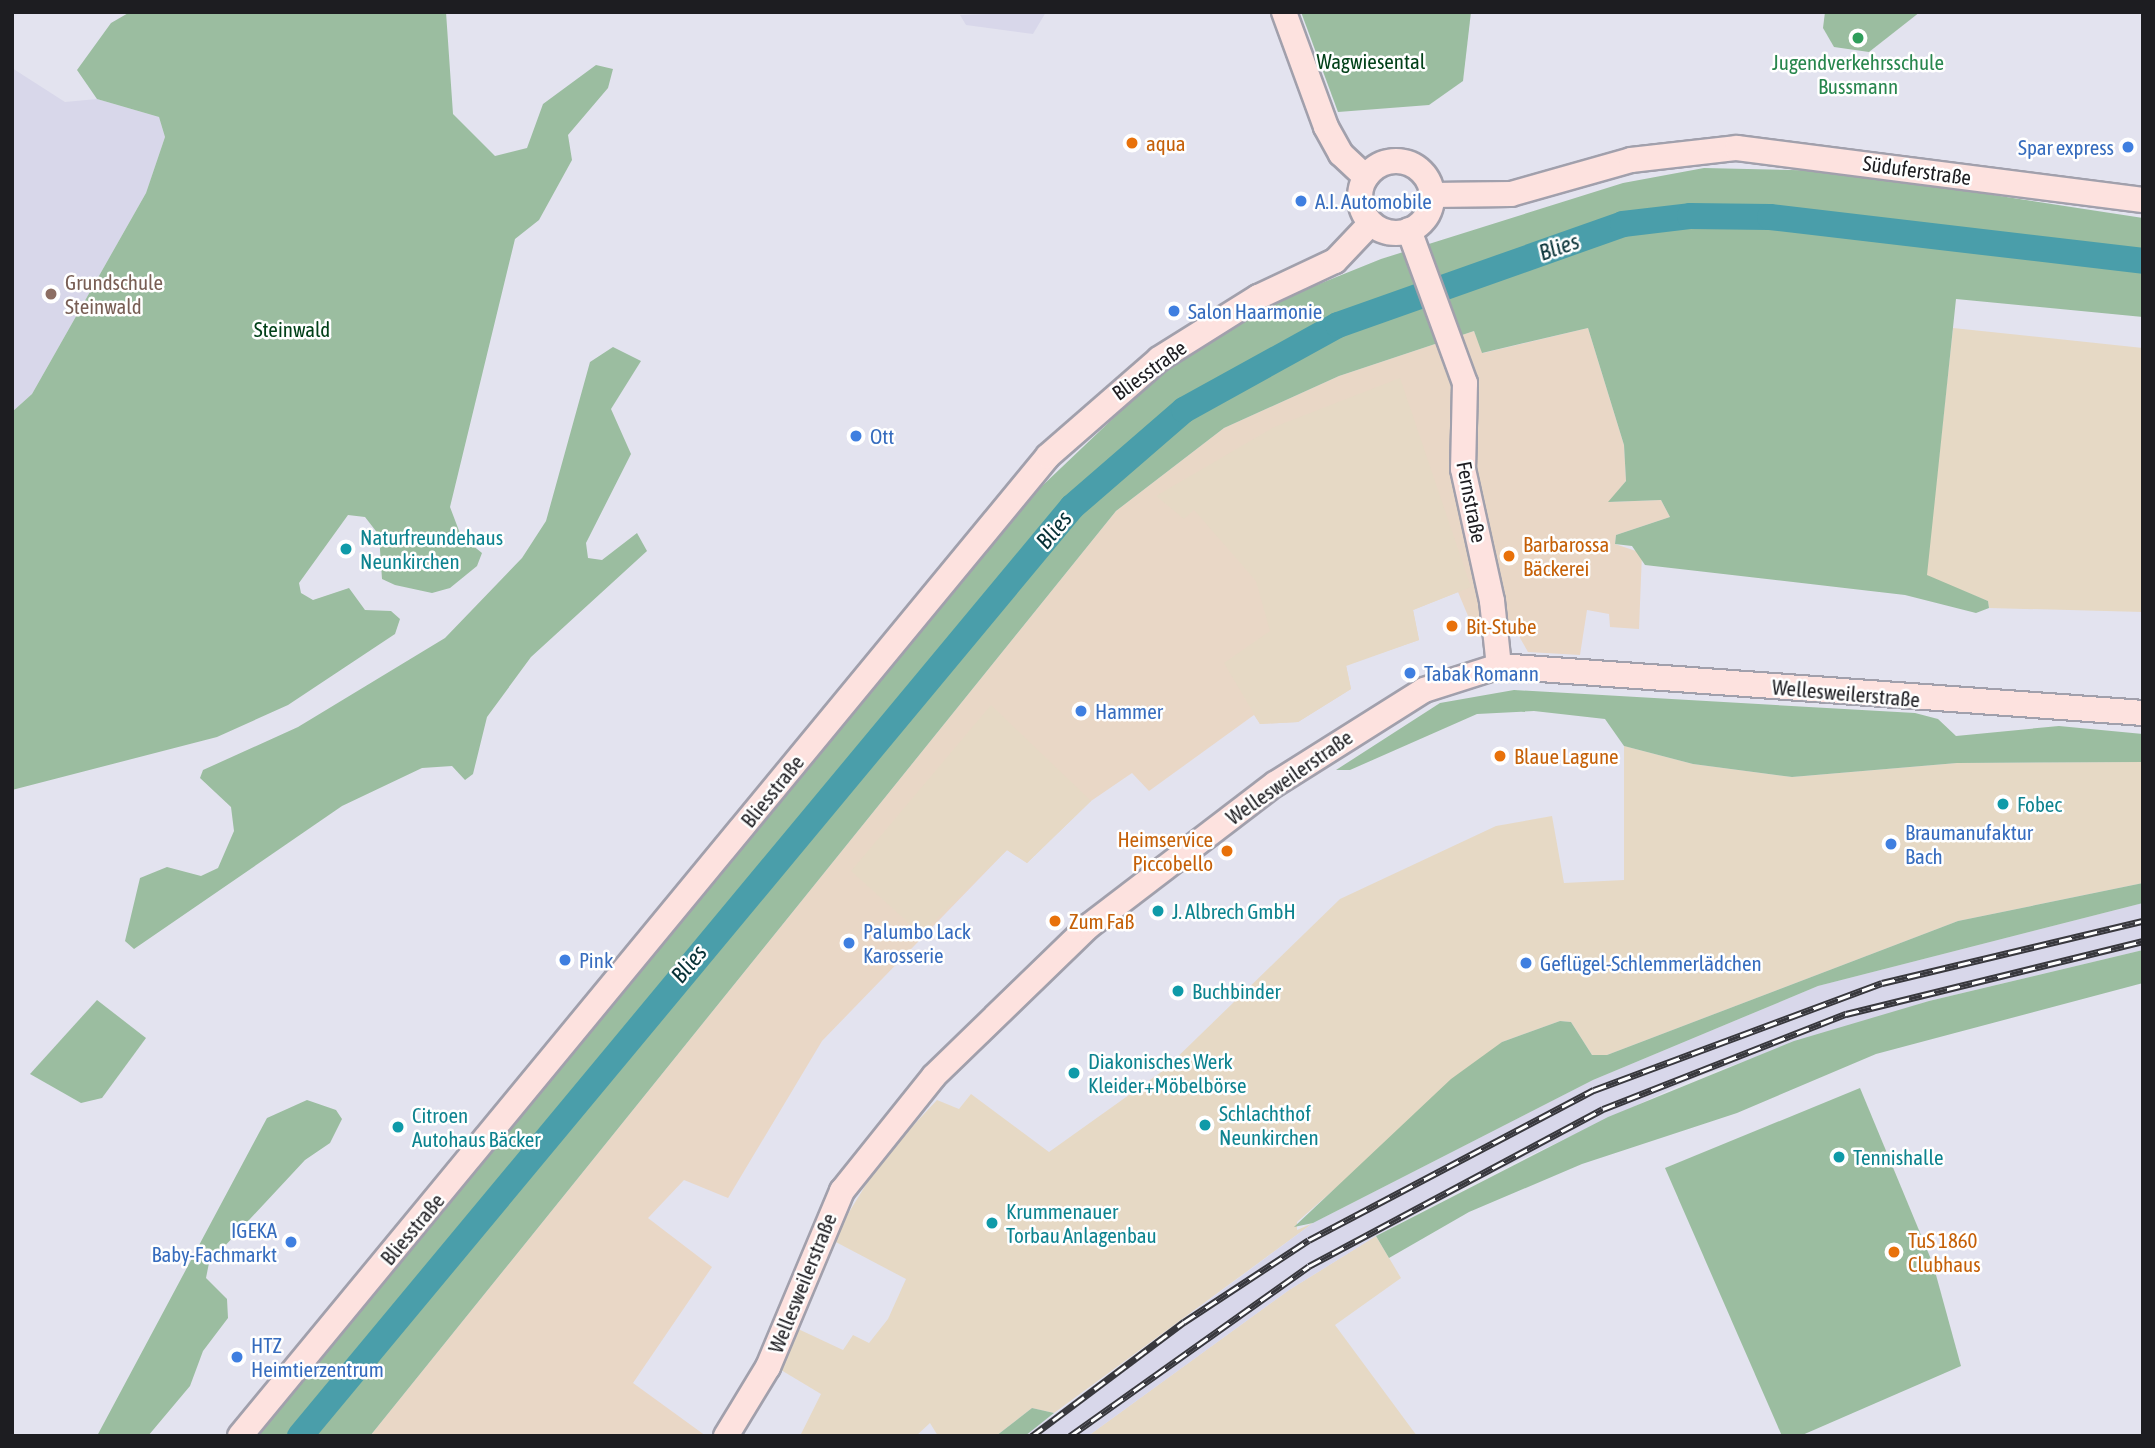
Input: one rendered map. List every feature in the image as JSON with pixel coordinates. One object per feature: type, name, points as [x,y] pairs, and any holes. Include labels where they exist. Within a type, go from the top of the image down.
[{"type":"main road","points":[[1284,12],[1326,127],[1341,154],[1366,177]]},
{"type":"main road","name":"Süduferstraße","points":[[1432,195],[1511,194],[1691,149],[1823,157],[2143,200]]},
{"type":"main road","points":[[1388,162],[1408,163],[1427,179],[1432,195],[1426,218],[1409,230],[1384,232],[1371,223],[1359,195],[1366,177],[1388,162]]},
{"type":"main road","name":"Bliesstraße","points":[[240,1436],[1048,456],[1159,359],[1258,297],[1335,261],[1371,223]]},
{"type":"main road","name":"Fernstraße","points":[[1409,230],[1465,383],[1463,469],[1492,601],[1499,666]]},
{"type":"main road","name":"Wellesweilerstraße","points":[[726,1436],[768,1367],[815,1242],[869,1149],[1016,993],[1089,926],[1275,784],[1424,690],[1499,666],[2143,713]]},
{"type":"shaded area","points":[[1046,12],[1033,34],[966,25],[960,15]]},
{"type":"shaded area","name":"Grundschule Steinwald","points":[[12,68],[65,102],[97,99],[159,117],[165,137],[146,193],[32,394],[12,412]]},
{"type":"shaded area","points":[[1588,328],[1624,445],[1626,481],[1609,502],[1661,500],[1670,517],[1616,535],[1615,544],[1642,553],[1639,629],[1610,627],[1609,614],[1587,610],[1580,655],[1528,652],[1511,622],[1471,623],[1458,592],[1413,610],[1419,640],[1346,665],[1351,689],[1298,722],[1260,724],[1254,715],[1149,791],[1132,773],[1091,801],[1027,863],[1007,850],[822,1041],[728,1198],[684,1180],[648,1218],[712,1267],[633,1383],[706,1436],[370,1436],[1116,511],[1224,428],[1339,376],[1474,331],[1483,353]]},
{"type":"shaded area","points":[[1953,328],[2143,348],[2143,612],[1989,608],[1988,601],[1926,576]]},
{"type":"shaded area","points":[[1400,378],[1471,587],[1413,610],[1419,640],[1346,666],[1351,689],[1298,722],[1260,724],[1224,663],[1270,631],[1256,581],[1194,510],[1184,519],[1156,496],[1274,427]]},
{"type":"shaded area","points":[[991,705],[1091,801],[1027,863],[1007,850],[921,934],[851,871]]},
{"type":"shaded area","points":[[1624,746],[1693,764],[1792,777],[1957,763],[2143,762],[2143,883],[1958,921],[1607,1055],[1592,1055],[1571,1022],[1560,1021],[1502,1042],[1297,1222],[1297,1230],[1313,1223],[1054,1413],[1032,1408],[996,1436],[938,1436],[930,1423],[916,1436],[800,1436],[821,1394],[776,1367],[796,1328],[843,1350],[853,1335],[869,1343],[888,1319],[906,1279],[832,1240],[881,1160],[937,1100],[959,1109],[971,1094],[1049,1152],[1164,1070],[1340,899],[1496,826],[1552,816],[1564,883],[1624,880]]},
{"type":"shaded area","points":[[2143,903],[2143,950],[1929,1001],[1697,1077],[1486,1176],[1376,1236],[1289,1290],[1088,1436],[1025,1436],[1313,1223],[1593,1080],[1818,986]]},
{"type":"shaded area","points":[[1376,1236],[1401,1278],[1335,1325],[1417,1436],[1088,1436],[1289,1290]]},
{"type":"green space","name":"Steinwald","points":[[130,12],[446,12],[453,114],[495,156],[527,148],[543,104],[596,65],[613,69],[608,88],[568,135],[572,160],[539,220],[515,239],[450,507],[461,536],[482,553],[477,566],[450,588],[432,593],[395,585],[382,579],[379,535],[365,517],[348,515],[299,583],[301,593],[313,600],[349,588],[365,610],[391,611],[400,619],[395,634],[288,705],[217,737],[12,790],[12,412],[32,394],[146,193],[165,137],[159,117],[97,99],[77,70],[111,23]]},
{"type":"green space","name":"Wagwiesental","points":[[1301,12],[1471,12],[1463,81],[1429,105],[1338,112]]},
{"type":"green space","name":"Jugendverkehrsschule Bussmann","points":[[1825,12],[1920,12],[1869,52],[1834,47],[1823,28]]},
{"type":"green space","points":[[1704,168],[1838,171],[2143,218],[2143,317],[1956,299],[1927,575],[1988,601],[1989,608],[1976,613],[1905,595],[1645,565],[1632,546],[1615,544],[1616,535],[1670,517],[1661,500],[1608,502],[1626,481],[1624,445],[1588,328],[1482,353],[1474,331],[1339,376],[1224,428],[1116,511],[370,1436],[256,1436],[1041,487],[1166,368],[1272,303],[1381,259],[1623,183]]},
{"type":"green space","points":[[613,347],[641,361],[611,409],[631,454],[586,543],[588,558],[602,560],[637,533],[647,551],[531,657],[487,717],[473,774],[465,780],[452,766],[422,768],[342,806],[134,949],[125,941],[140,878],[167,867],[201,876],[218,868],[234,831],[231,807],[200,778],[203,770],[298,727],[445,638],[522,558],[546,521],[590,362]]},
{"type":"green space","points":[[1514,690],[1915,713],[1938,719],[1956,736],[2059,726],[2143,734],[2143,762],[1957,763],[1792,777],[1693,764],[1624,746],[1605,719],[1534,711],[1477,714],[1350,770],[1336,770],[1440,703]]},
{"type":"green space","points":[[2143,883],[2143,903],[1818,986],[1593,1080],[1313,1223],[1294,1227],[1451,1079],[1502,1042],[1560,1021],[1571,1022],[1592,1055],[1607,1055],[1958,921]]},
{"type":"green space","points":[[2143,950],[2143,983],[1876,1054],[1737,1113],[1582,1164],[1469,1212],[1389,1258],[1376,1236],[1608,1117],[1794,1041],[1929,1001]]},
{"type":"green space","points":[[97,1000],[146,1038],[102,1098],[81,1103],[30,1074]]},
{"type":"green space","points":[[1860,1088],[1933,1264],[1961,1366],[1800,1436],[1782,1436],[1665,1168]]},
{"type":"green space","points":[[307,1100],[336,1110],[342,1119],[330,1143],[305,1160],[209,1263],[206,1278],[227,1299],[228,1318],[203,1351],[190,1386],[148,1436],[97,1436],[267,1118]]},
{"type":"green space","points":[[1032,1408],[1054,1413],[1025,1436],[996,1436]]},
{"type":"waterway","name":"Blies","points":[[300,1436],[1072,507],[1184,410],[1338,325],[1623,224],[1690,216],[1770,217],[2143,261]]},
{"type":"railway","points":[[1032,1436],[1184,1322],[1309,1240],[1594,1090],[1882,983],[2143,921]]},
{"type":"railway","points":[[1070,1436],[1309,1266],[1603,1109],[1846,1014],[2143,941]]},
{"type":"place","name":"Jugendverkehrsschule Bussmann","points":[[1858,38]]},
{"type":"place","name":"aqua","points":[[1132,143]]},
{"type":"place","name":"Spar express","points":[[2128,147]]},
{"type":"place","name":"A.I. Automobile","points":[[1301,201]]},
{"type":"place","name":"Grundschule Steinwald","points":[[51,294]]},
{"type":"place","name":"Salon Haarmonie","points":[[1174,311]]},
{"type":"place","name":"Ott","points":[[856,436]]},
{"type":"place","name":"Naturfreundehaus Neunkirchen","points":[[346,549]]},
{"type":"place","name":"Barbarossa Bäckerei","points":[[1509,556]]},
{"type":"place","name":"Bit-Stube","points":[[1452,626]]},
{"type":"place","name":"Tabak Romann","points":[[1410,673]]},
{"type":"place","name":"Hammer","points":[[1081,711]]},
{"type":"place","name":"Blaue Lagune","points":[[1500,756]]},
{"type":"place","name":"Fobec","points":[[2003,804]]},
{"type":"place","name":"Braumanufaktur Bach","points":[[1891,844]]},
{"type":"place","name":"Heimservice Piccobello","points":[[1227,851]]},
{"type":"place","name":"J. Albrech GmbH","points":[[1158,911]]},
{"type":"place","name":"Zum Faß","points":[[1055,921]]},
{"type":"place","name":"Palumbo Lack Karosserie","points":[[849,943]]},
{"type":"place","name":"Pink","points":[[565,960]]},
{"type":"place","name":"Geflügel-Schlemmerlädchen","points":[[1526,963]]},
{"type":"place","name":"Buchbinder","points":[[1178,991]]},
{"type":"place","name":"Diakonisches Werk Kleider+Möbelbörse","points":[[1074,1073]]},
{"type":"place","name":"Schlachthof Neunkirchen","points":[[1205,1125]]},
{"type":"place","name":"Citroen Autohaus Bäcker","points":[[398,1127]]},
{"type":"place","name":"Tennishalle","points":[[1839,1157]]},
{"type":"place","name":"Krummenauer Torbau Anlagenbau","points":[[992,1223]]},
{"type":"place","name":"IGEKA Baby-Fachmarkt","points":[[291,1242]]},
{"type":"place","name":"TuS 1860 Clubhaus","points":[[1894,1252]]},
{"type":"place","name":"HTZ Heimtierzentrum","points":[[237,1357]]}]
